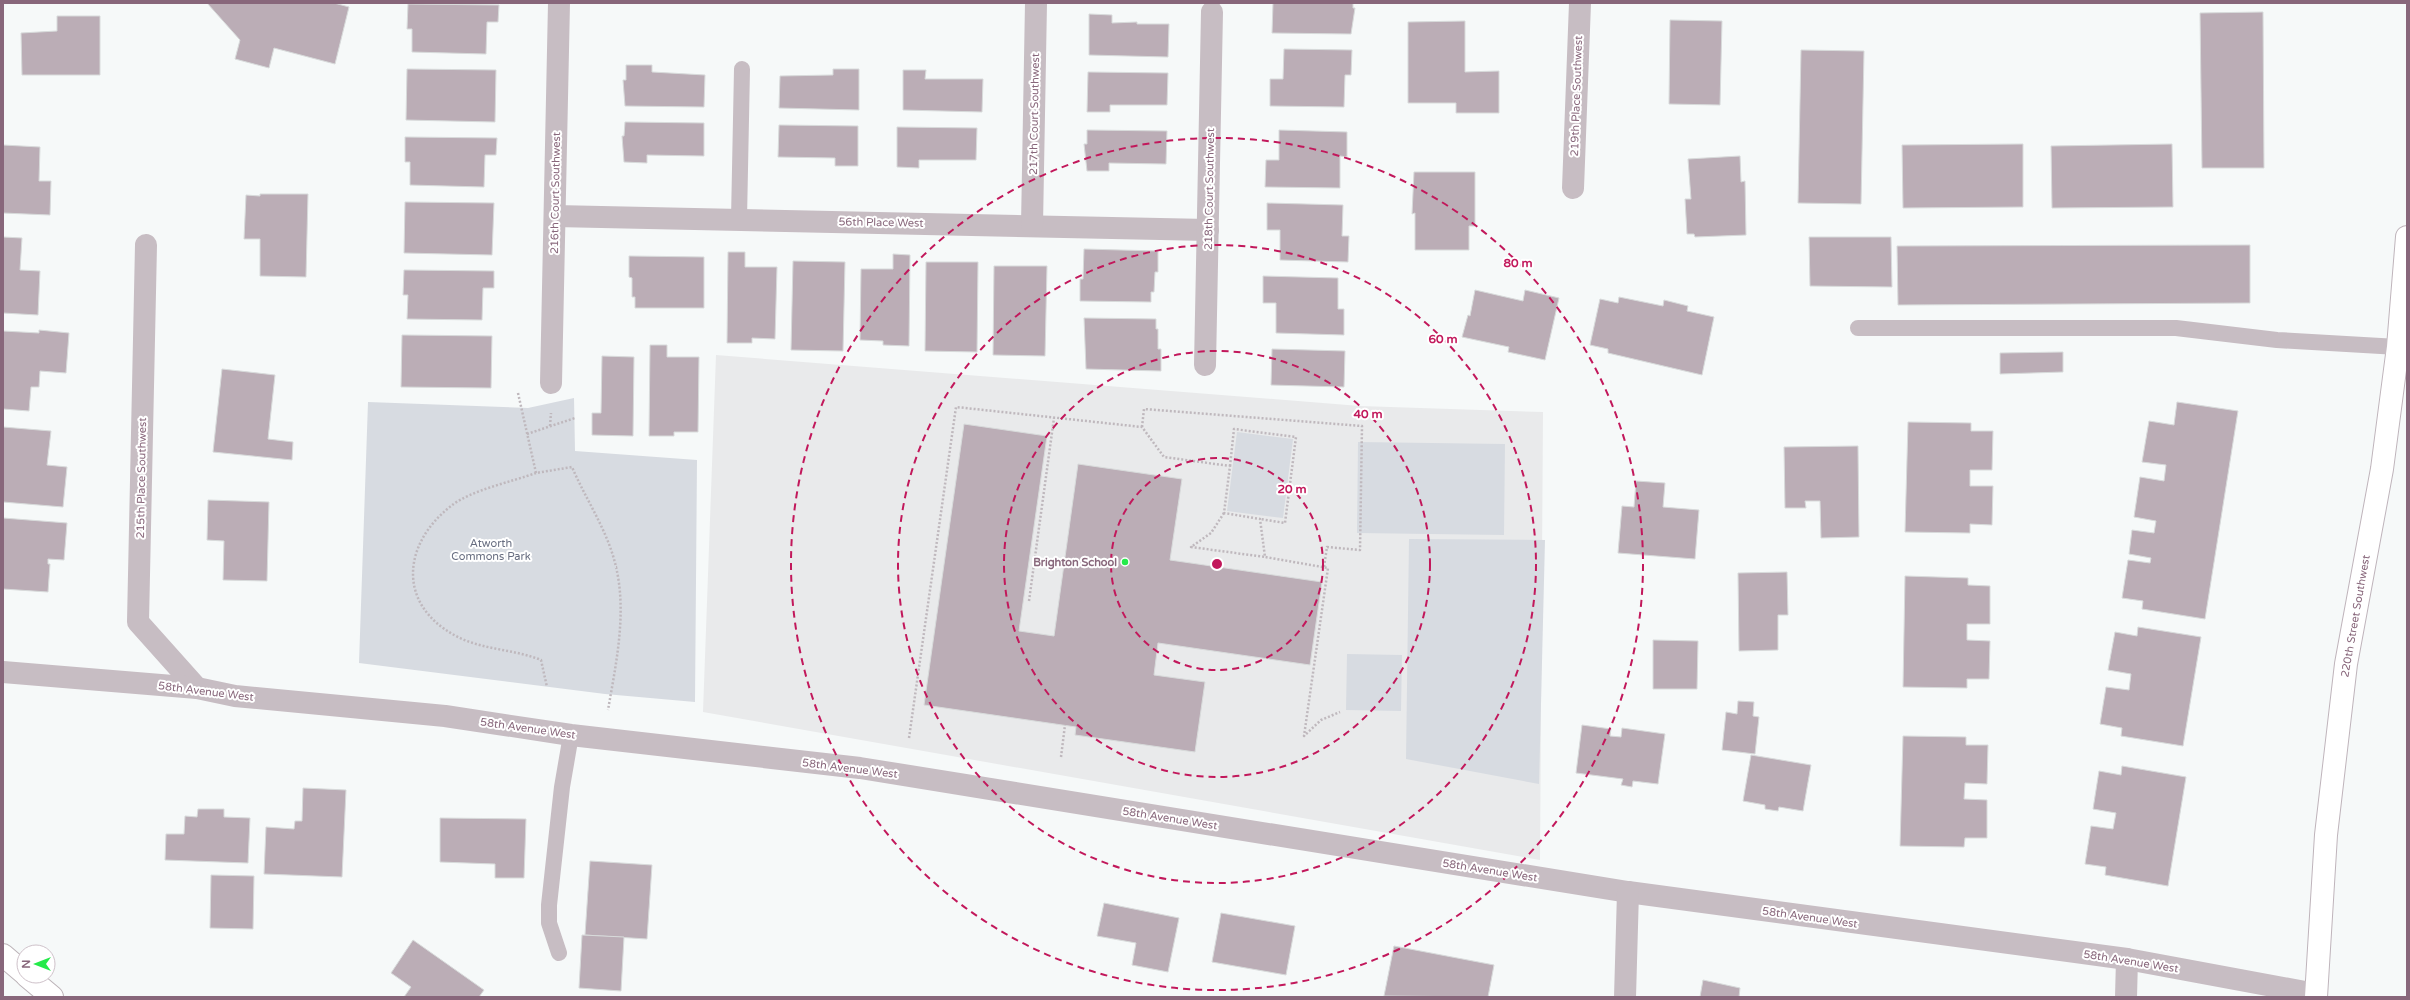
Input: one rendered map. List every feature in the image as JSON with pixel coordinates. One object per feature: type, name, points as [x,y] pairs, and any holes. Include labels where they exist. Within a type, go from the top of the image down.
[{"type":"main road","name":"220th Street Southwest","points":[[2321,996],[2326,835],[2346,664],[2382,469],[2398,347],[2404,315],[2407,237]]},
{"type":"main road","points":[[3,955],[16,966]]},
{"type":"main road","points":[[37,984],[52,997]]},
{"type":"street","name":"216th Court Southwest","points":[[551,382],[559,3]]},
{"type":"street","name":"217th Court Southwest","points":[[1032,225],[1036,3]]},
{"type":"street","name":"219th Place Southwest","points":[[1573,188],[1580,3]]},
{"type":"street","name":"218th Court Southwest","points":[[1205,365],[1212,12]]},
{"type":"street","name":"56th Place West","points":[[555,216],[1032,225],[1208,230]]},
{"type":"street","name":"215th Place Southwest","points":[[146,245],[138,622],[197,688]]},
{"type":"street","name":"58th Avenue West","points":[[3,672],[197,688],[235,696],[445,716],[571,735],[860,768],[1628,892],[2127,959],[2321,996]]},
{"type":"street","points":[[1625,997],[1628,892]]},
{"type":"street","points":[[2126,997],[2127,959]]},
{"type":"lane","points":[[739,219],[742,69]]},
{"type":"lane","points":[[1858,328],[2176,328],[2278,340],[2398,347]]},
{"type":"lane","points":[[559,953],[549,923],[549,906],[562,787],[571,735]]},
{"type":"path","points":[[518,392],[536,473]]},
{"type":"path","points":[[909,738],[956,407],[1142,427]]},
{"type":"path","points":[[1230,466],[1164,457],[1142,427],[1144,409],[1362,426],[1360,550],[1327,547],[1324,567]]},
{"type":"path","points":[[527,434],[575,418]]},
{"type":"path","points":[[1029,601],[1054,418]]},
{"type":"path","points":[[1224,513],[1285,523],[1296,437],[1234,429],[1224,513],[1211,533],[1191,547],[1265,557],[1328,568],[1304,736],[1321,720],[1340,712]]},
{"type":"path","points":[[548,686],[541,660],[526,654],[476,644],[457,637],[436,622],[413,588],[416,549],[431,524],[452,505],[472,495],[536,473],[572,467],[595,513],[616,567],[620,589],[619,639],[603,739]]},
{"type":"path","points":[[1260,519],[1265,557]]},
{"type":"path","points":[[1061,757],[1065,725]]},
{"type":"shaded area","name":"Brighton School","points":[[716,355],[1360,406],[1543,412],[1540,860],[703,712]]},
{"type":"green space","name":"Atworth Commons Park","points":[[574,398],[575,451],[697,460],[695,702],[605,694],[359,663],[368,402],[528,408]]},
{"type":"green space","points":[[1237,432],[1293,439],[1283,518],[1227,511]]},
{"type":"green space","points":[[1358,442],[1505,444],[1504,535],[1357,533]]},
{"type":"green space","points":[[1409,539],[1545,540],[1539,784],[1406,759]]},
{"type":"green space","points":[[1347,654],[1402,655],[1401,711],[1346,710]]},
{"type":"building","points":[[207,3],[334,3],[349,7],[335,64],[274,48],[269,68],[235,59],[240,40]]},
{"type":"building","points":[[1273,3],[1353,3],[1353,8],[1355,8],[1351,34],[1272,33]]},
{"type":"building","points":[[408,4],[499,5],[498,22],[487,22],[486,54],[412,52],[412,29],[407,29]]},
{"type":"building","points":[[2263,12],[2264,168],[2202,168],[2200,13]]},
{"type":"building","points":[[1089,14],[1112,15],[1112,23],[1137,22],[1137,24],[1169,24],[1168,57],[1089,55]]},
{"type":"building","points":[[57,16],[100,16],[100,75],[22,75],[21,33],[57,31]]},
{"type":"building","points":[[1670,20],[1722,21],[1720,105],[1669,104]]},
{"type":"building","points":[[1465,21],[1465,72],[1499,71],[1499,113],[1456,113],[1456,103],[1408,103],[1408,22]]},
{"type":"building","points":[[1284,49],[1352,50],[1351,75],[1345,75],[1344,107],[1270,106],[1270,79],[1283,79]]},
{"type":"building","points":[[1801,50],[1864,51],[1861,204],[1798,203]]},
{"type":"building","points":[[626,65],[652,65],[652,72],[705,75],[704,107],[625,106],[623,80],[626,80]]},
{"type":"building","points":[[407,69],[496,70],[495,122],[406,120]]},
{"type":"building","points":[[833,69],[859,69],[859,110],[779,108],[780,76],[833,75]]},
{"type":"building","points":[[903,70],[926,70],[925,79],[983,79],[982,112],[903,110]]},
{"type":"building","points":[[1088,72],[1168,73],[1167,105],[1110,105],[1110,112],[1087,112]]},
{"type":"building","points":[[625,122],[704,123],[704,156],[647,155],[647,163],[624,162],[622,136],[624,136]]},
{"type":"building","points":[[779,125],[858,126],[858,166],[835,166],[835,158],[778,157]]},
{"type":"building","points":[[897,127],[977,128],[976,160],[919,160],[919,168],[897,167]]},
{"type":"building","points":[[1087,130],[1167,131],[1166,164],[1109,163],[1109,171],[1087,171],[1084,144],[1087,144]]},
{"type":"building","points":[[1279,130],[1347,132],[1347,157],[1340,156],[1340,188],[1265,187],[1266,160],[1279,160]]},
{"type":"building","points":[[405,137],[497,138],[496,155],[485,155],[484,187],[410,185],[410,162],[405,162]]},
{"type":"building","points":[[2023,144],[2023,207],[1903,208],[1902,145]]},
{"type":"building","points":[[2172,144],[2173,207],[2052,208],[2051,146]]},
{"type":"building","points":[[3,145],[40,147],[39,181],[51,181],[50,215],[3,213]]},
{"type":"building","points":[[1740,156],[1741,182],[1745,181],[1746,235],[1695,237],[1694,234],[1687,234],[1685,199],[1691,199],[1688,159]]},
{"type":"building","points":[[1414,172],[1475,172],[1475,226],[1469,226],[1469,250],[1415,250],[1415,213],[1412,214]]},
{"type":"building","points":[[260,194],[308,194],[306,277],[260,276],[260,239],[244,239],[246,195],[260,196]]},
{"type":"building","points":[[405,202],[494,203],[492,255],[404,253]]},
{"type":"building","points":[[1267,203],[1343,205],[1342,236],[1349,236],[1348,262],[1280,260],[1280,230],[1267,230]]},
{"type":"building","points":[[3,237],[22,238],[20,270],[40,271],[38,315],[3,313]]},
{"type":"building","points":[[1809,237],[1891,237],[1892,287],[1810,286]]},
{"type":"building","points":[[2250,245],[2250,303],[1898,305],[1897,246]]},
{"type":"building","points":[[1084,249],[1158,251],[1158,272],[1155,272],[1154,292],[1151,292],[1151,302],[1080,301],[1080,279],[1083,279]]},
{"type":"building","points":[[728,252],[745,252],[745,267],[777,267],[775,339],[752,338],[752,343],[727,343]]},
{"type":"building","points":[[893,254],[910,255],[909,346],[883,345],[883,341],[860,340],[861,269],[893,269]]},
{"type":"building","points":[[629,256],[704,257],[704,308],[635,308],[635,297],[632,297],[632,278],[629,277]]},
{"type":"building","points":[[793,261],[845,262],[843,351],[791,350]]},
{"type":"building","points":[[926,262],[978,262],[977,352],[925,351]]},
{"type":"building","points":[[994,266],[1047,266],[1045,356],[993,355]]},
{"type":"building","points":[[404,270],[494,271],[494,288],[483,288],[482,320],[407,319],[408,295],[403,295]]},
{"type":"building","points":[[1263,276],[1338,278],[1338,309],[1344,309],[1344,335],[1276,333],[1276,303],[1263,303]]},
{"type":"building","points":[[1475,290],[1523,301],[1525,290],[1559,298],[1545,360],[1508,352],[1509,347],[1462,337],[1468,315],[1470,316]]},
{"type":"building","points":[[1619,297],[1663,306],[1664,300],[1688,306],[1687,311],[1714,317],[1702,375],[1608,353],[1608,349],[1590,345],[1600,299],[1618,303]]},
{"type":"building","points":[[1084,318],[1156,319],[1156,329],[1158,329],[1158,349],[1161,349],[1161,371],[1086,369]]},
{"type":"building","points":[[39,330],[69,333],[66,373],[40,371],[39,387],[31,387],[29,411],[3,409],[3,331],[39,333]]},
{"type":"building","points":[[402,335],[492,336],[491,388],[401,387]]},
{"type":"building","points":[[650,345],[667,345],[667,357],[699,357],[698,432],[674,432],[674,436],[649,436]]},
{"type":"building","points":[[1272,349],[1345,351],[1344,387],[1271,385]]},
{"type":"building","points":[[2063,352],[2063,372],[2000,374],[2000,353]]},
{"type":"building","points":[[602,356],[634,357],[633,436],[592,435],[592,413],[601,413]]},
{"type":"building","points":[[222,369],[275,375],[268,439],[293,442],[292,460],[213,452]]},
{"type":"building","points":[[2177,402],[2238,411],[2205,619],[2142,609],[2143,601],[2122,598],[2128,560],[2150,563],[2151,558],[2129,554],[2132,530],[2154,533],[2156,521],[2134,517],[2140,477],[2164,481],[2166,465],[2142,462],[2149,421],[2174,425]]},
{"type":"building","points":[[1908,422],[1971,423],[1971,431],[1993,431],[1992,470],[1970,470],[1970,486],[1993,486],[1992,525],[1970,524],[1970,533],[1905,532]]},
{"type":"building","points":[[964,424],[1047,436],[1019,631],[1054,636],[1078,464],[1182,479],[1170,560],[1322,582],[1310,665],[1158,643],[1154,675],[1205,682],[1195,752],[1075,735],[1076,727],[924,705]]},
{"type":"building","points":[[3,427],[51,431],[47,465],[67,467],[63,507],[3,502]]},
{"type":"building","points":[[1858,446],[1859,537],[1821,538],[1820,501],[1805,501],[1806,508],[1785,508],[1784,447]]},
{"type":"building","points":[[1636,481],[1665,483],[1663,507],[1699,510],[1695,559],[1618,553],[1622,506],[1634,507]]},
{"type":"building","points":[[208,500],[269,502],[267,581],[223,580],[224,541],[207,540]]},
{"type":"building","points":[[3,518],[67,523],[64,560],[48,559],[48,564],[50,564],[48,592],[3,589]]},
{"type":"building","points":[[1787,572],[1788,615],[1778,615],[1778,650],[1739,651],[1738,573]]},
{"type":"building","points":[[1905,576],[1968,578],[1968,585],[1990,586],[1990,624],[1967,624],[1967,640],[1990,641],[1989,679],[1967,679],[1967,688],[1903,687]]},
{"type":"building","points":[[2138,627],[2201,637],[2183,746],[2121,736],[2122,728],[2100,724],[2106,687],[2129,690],[2131,674],[2108,670],[2115,632],[2137,636]]},
{"type":"building","points":[[1653,640],[1698,641],[1697,689],[1653,689]]},
{"type":"building","points":[[1738,701],[1754,702],[1753,716],[1759,717],[1755,754],[1722,750],[1726,712],[1737,714]]},
{"type":"building","points":[[1582,725],[1611,729],[1610,736],[1621,737],[1622,728],[1665,734],[1658,784],[1633,781],[1632,787],[1621,785],[1623,779],[1576,773]]},
{"type":"building","points":[[1903,736],[1966,737],[1966,745],[1988,745],[1987,784],[1965,783],[1964,799],[1987,800],[1987,838],[1965,838],[1964,847],[1900,846]]},
{"type":"building","points":[[1751,755],[1811,765],[1803,811],[1779,807],[1778,811],[1765,809],[1765,805],[1743,801]]},
{"type":"building","points":[[2122,766],[2186,777],[2168,886],[2105,875],[2106,867],[2085,864],[2091,826],[2113,829],[2116,813],[2093,809],[2099,771],[2121,775]]},
{"type":"building","points":[[303,788],[346,790],[342,877],[264,874],[266,827],[294,829],[295,821],[302,821]]},
{"type":"building","points":[[198,809],[224,809],[224,817],[250,818],[248,863],[165,860],[166,834],[184,834],[185,816],[197,817]]},
{"type":"building","points":[[440,818],[526,819],[524,878],[495,878],[495,864],[440,862]]},
{"type":"building","points":[[590,861],[652,865],[647,939],[585,935]]},
{"type":"building","points":[[211,875],[254,876],[253,929],[210,928]]},
{"type":"building","points":[[1104,903],[1179,918],[1168,972],[1132,965],[1136,943],[1097,936]]},
{"type":"building","points":[[1221,913],[1295,926],[1286,975],[1212,962]]},
{"type":"building","points":[[582,935],[624,937],[621,991],[579,988]]},
{"type":"building","points":[[413,940],[484,990],[479,997],[404,997],[411,987],[391,973]]},
{"type":"building","points":[[1394,946],[1494,965],[1488,997],[1384,996]]},
{"type":"building","points":[[1703,980],[1740,988],[1739,997],[1700,997]]},
{"type":"place","name":"Brighton School","points":[[1125,562]]}]
